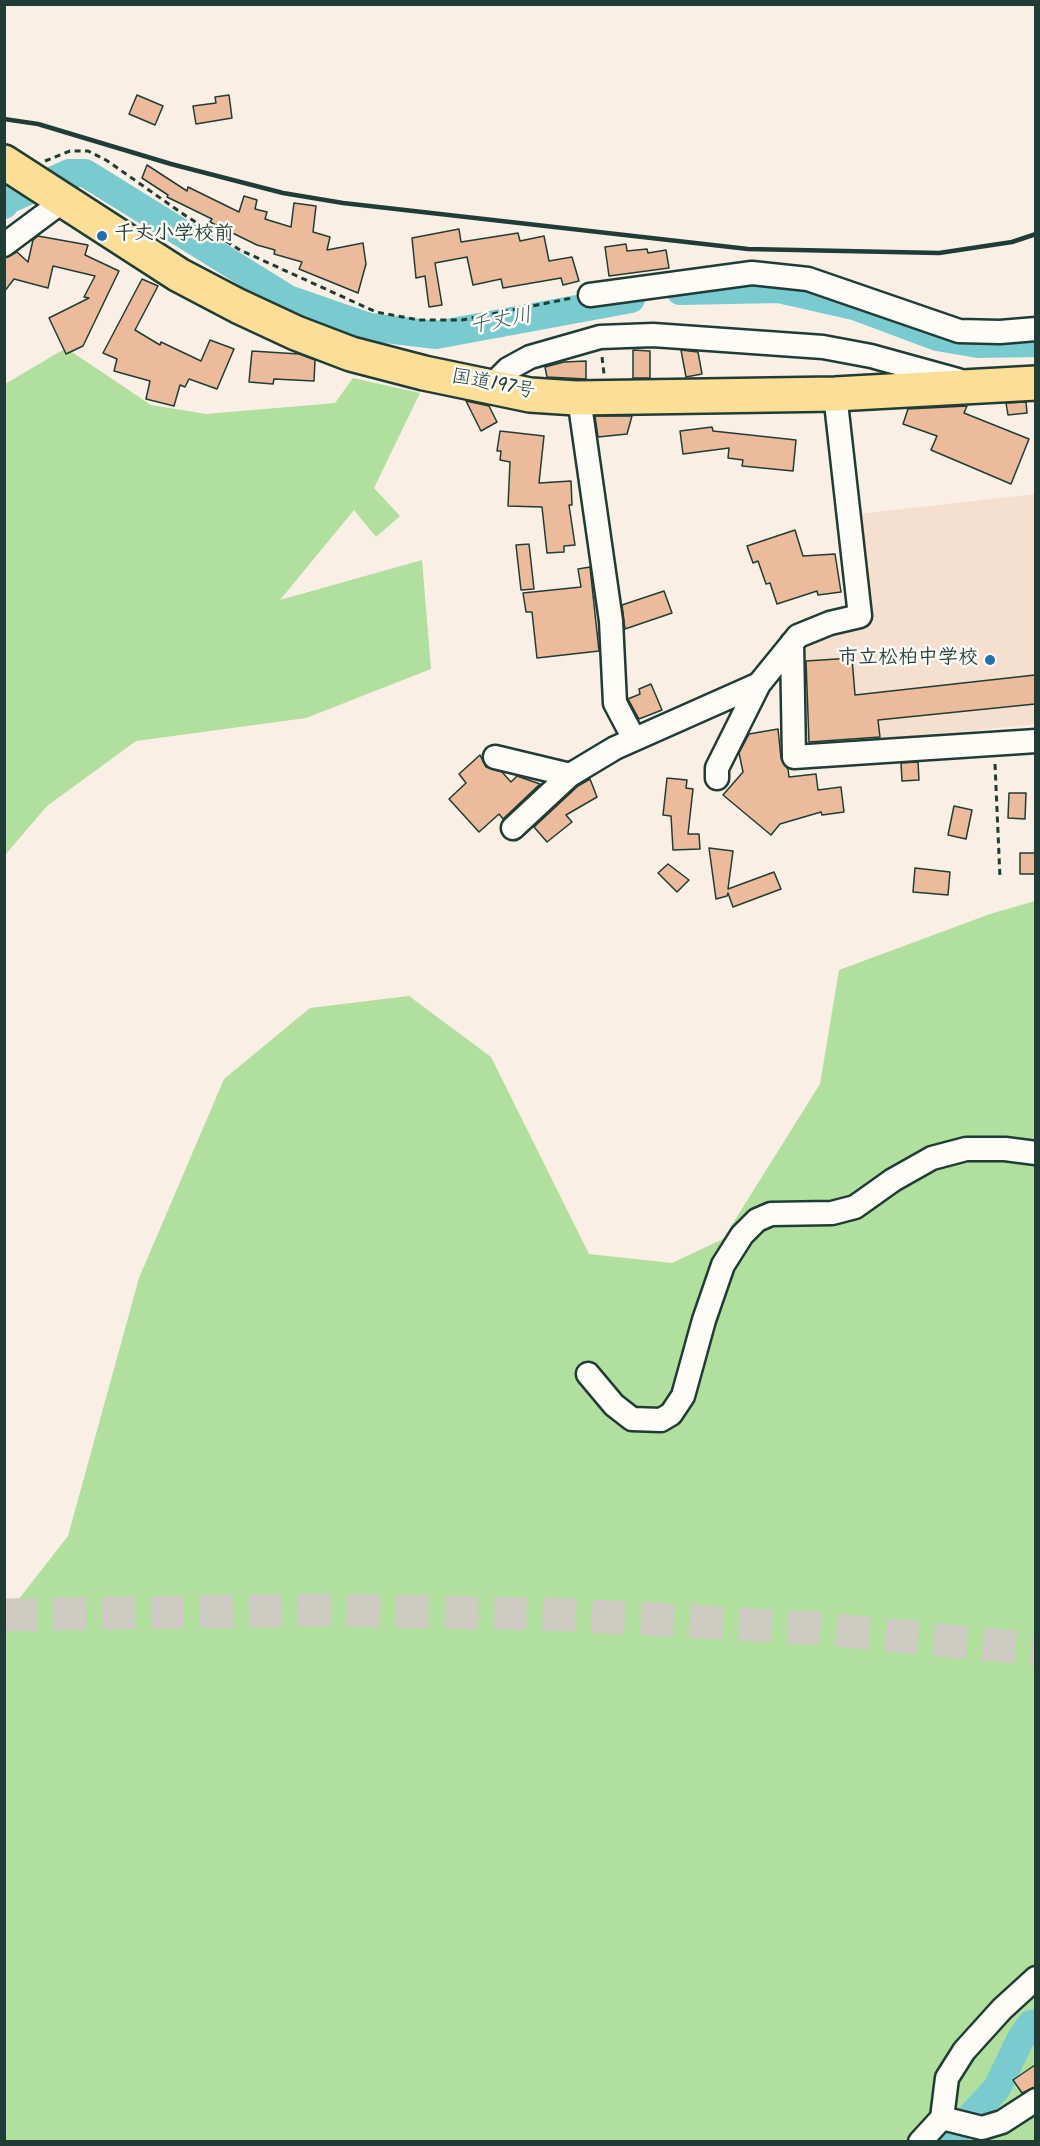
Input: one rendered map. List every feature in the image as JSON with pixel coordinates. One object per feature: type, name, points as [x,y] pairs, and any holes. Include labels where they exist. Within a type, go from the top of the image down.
[{"type":"highway","name":"国道197号","points":[[13,167],[178,276],[296,333],[351,354],[424,373],[530,395],[593,397],[835,393],[1035,383]]},
{"type":"street","points":[[4,245],[59,198]]},
{"type":"street","points":[[590,295],[752,273],[808,279],[959,331],[1035,329]]},
{"type":"street","points":[[491,386],[508,369],[530,357],[600,337],[653,335],[824,346],[871,356],[982,387]]},
{"type":"street","points":[[717,778],[717,768],[759,684],[798,636],[820,627],[860,616],[835,393]]},
{"type":"street","points":[[593,397],[611,621],[615,703],[634,739]]},
{"type":"street","points":[[792,643],[794,757],[1035,741]]},
{"type":"street","points":[[513,828],[570,775],[634,739],[759,684]]},
{"type":"street","points":[[495,757],[570,775]]},
{"type":"street","points":[[588,1374],[614,1405],[632,1419],[640,1422],[661,1420],[671,1414],[683,1396],[704,1320],[723,1265],[742,1235],[758,1220],[771,1214],[832,1212],[855,1207],[893,1180],[932,1158],[966,1149],[1005,1149],[1035,1153]]},
{"type":"street","points":[[920,2142],[947,2119],[947,2078],[964,2051],[1002,2009],[1035,1978]]},
{"type":"street","points":[[947,2119],[978,2127],[1002,2122],[1035,2100]]},
{"type":"path","points":[[13,167],[70,151],[88,151],[106,160],[186,216],[240,250],[376,312],[419,320],[462,320],[590,295]]},
{"type":"path","points":[[593,397],[600,337]]},
{"type":"path","points":[[994,744],[1000,878]]},
{"type":"shaded area","points":[[1035,494],[1035,724],[803,749],[799,655],[810,640],[868,622],[859,514]]},
{"type":"green space","points":[[66,348],[151,405],[206,414],[335,403],[353,378],[420,393],[374,488],[400,516],[376,537],[354,510],[280,600],[422,560],[431,669],[306,718],[136,741],[47,806],[5,855],[5,384]]},
{"type":"green space","points":[[1035,901],[1035,2141],[5,2141],[4,1618],[68,1536],[139,1278],[224,1079],[310,1008],[409,996],[491,1057],[589,1254],[672,1263],[723,1239],[820,1084],[839,970],[990,914]]},
{"type":"building","points":[[137,95],[163,106],[155,125],[129,114]]},
{"type":"building","points":[[229,95],[232,118],[196,124],[193,106],[216,103],[215,97]]},
{"type":"building","points":[[147,165],[187,191],[188,187],[239,212],[244,196],[257,200],[255,209],[267,212],[265,219],[291,227],[294,203],[316,206],[313,232],[330,237],[327,250],[363,243],[366,264],[358,293],[299,269],[302,262],[274,254],[275,250],[257,245],[210,222],[212,219],[167,197],[168,195],[142,178]]},
{"type":"building","points":[[459,229],[461,242],[518,233],[520,241],[544,236],[549,261],[572,257],[579,281],[563,285],[561,278],[503,288],[501,279],[473,285],[467,257],[435,263],[442,305],[429,307],[425,276],[416,278],[412,238]]},
{"type":"building","points":[[38,236],[88,245],[85,255],[119,271],[83,346],[66,354],[49,318],[89,298],[84,297],[95,276],[53,266],[48,288],[14,279],[4,292],[4,258],[17,252],[28,262],[33,240]]},
{"type":"building","points":[[626,244],[627,251],[647,249],[648,253],[666,250],[669,268],[609,276],[605,247]]},
{"type":"building","points":[[142,279],[158,286],[135,330],[160,345],[161,342],[201,361],[210,340],[234,349],[217,389],[189,379],[185,387],[180,385],[174,406],[146,399],[150,381],[114,371],[117,359],[103,353]]},
{"type":"building","points":[[633,350],[650,351],[650,378],[633,378]]},
{"type":"building","points":[[681,350],[698,352],[702,374],[686,377]]},
{"type":"building","points":[[252,351],[299,354],[315,360],[314,381],[274,379],[273,384],[249,382]]},
{"type":"building","points":[[586,361],[586,379],[547,377],[545,367],[564,362]]},
{"type":"building","points":[[466,401],[489,406],[497,422],[481,431]]},
{"type":"building","points":[[1026,402],[1027,413],[1008,415],[1006,403]]},
{"type":"building","points":[[967,406],[964,413],[1029,439],[1011,484],[931,450],[937,436],[903,424],[908,409]]},
{"type":"building","points":[[595,416],[632,416],[627,434],[598,437]]},
{"type":"building","points":[[712,427],[713,431],[796,440],[793,471],[742,466],[743,460],[728,458],[729,448],[683,454],[680,431]]},
{"type":"building","points":[[500,431],[544,436],[539,483],[571,481],[572,505],[569,505],[575,545],[564,546],[564,552],[547,553],[542,507],[508,506],[510,462],[500,460],[501,451],[497,451]]},
{"type":"building","points":[[795,530],[803,556],[835,554],[841,592],[818,595],[817,591],[777,604],[770,583],[766,584],[758,561],[753,563],[747,546]]},
{"type":"building","points":[[529,544],[534,589],[521,590],[516,545]]},
{"type":"building","points":[[590,567],[599,651],[537,658],[532,612],[526,612],[523,593],[581,587],[578,569]]},
{"type":"building","points":[[664,591],[672,613],[625,629],[622,605]]},
{"type":"building","points":[[852,658],[855,695],[1035,675],[1035,704],[878,720],[880,737],[809,742],[806,661]]},
{"type":"building","points":[[651,684],[662,710],[639,719],[628,699],[640,694],[639,689]]},
{"type":"building","points":[[778,729],[781,758],[788,769],[789,777],[816,774],[818,790],[841,787],[844,812],[822,815],[821,812],[780,824],[771,835],[723,795],[743,772],[739,753],[749,734]]},
{"type":"building","points":[[480,755],[486,767],[502,772],[511,782],[517,776],[540,784],[503,819],[499,814],[479,832],[449,799],[466,783],[459,774]]},
{"type":"building","points":[[918,762],[919,780],[902,781],[901,763]]},
{"type":"building","points":[[667,778],[687,780],[686,788],[693,789],[688,834],[699,834],[700,849],[673,850],[671,816],[663,815]]},
{"type":"building","points":[[590,779],[597,797],[566,815],[572,822],[547,842],[534,827],[578,786]]},
{"type":"building","points":[[1009,793],[1026,793],[1025,819],[1008,818]]},
{"type":"building","points":[[954,806],[972,810],[966,839],[948,835]]},
{"type":"building","points":[[709,848],[733,851],[728,889],[774,872],[781,889],[733,907],[728,893],[727,896],[716,899]]},
{"type":"building","points":[[1020,853],[1035,853],[1035,874],[1020,874]]},
{"type":"building","points":[[668,864],[689,880],[677,892],[658,873]]},
{"type":"building","points":[[915,868],[950,872],[948,895],[913,892]]},
{"type":"building","points":[[1035,2065],[1035,2087],[1022,2093],[1013,2080]]},
{"type":"waterway","name":"千丈川","points":[[4,205],[8,200],[69,173],[85,173],[288,299],[369,327],[436,335],[631,299]]},
{"type":"waterway","name":"千丈川","points":[[680,291],[779,289],[854,306],[937,337],[978,344],[1036,343]]},
{"type":"waterway","points":[[947,2142],[997,2088],[1020,2040],[1031,2024],[1036,2023]]},
{"type":"tunnel","points":[[4,1615],[332,1610],[573,1615],[812,1628],[1036,1649]]},
{"type":"railway","points":[[4,119],[38,124],[171,164],[283,193],[343,203],[748,249],[939,253],[1012,242],[1036,234]]},
{"type":"place","name":"千丈小学校前","points":[[102,236]]},
{"type":"place","name":"市立松柏中学校","points":[[990,660]]}]
